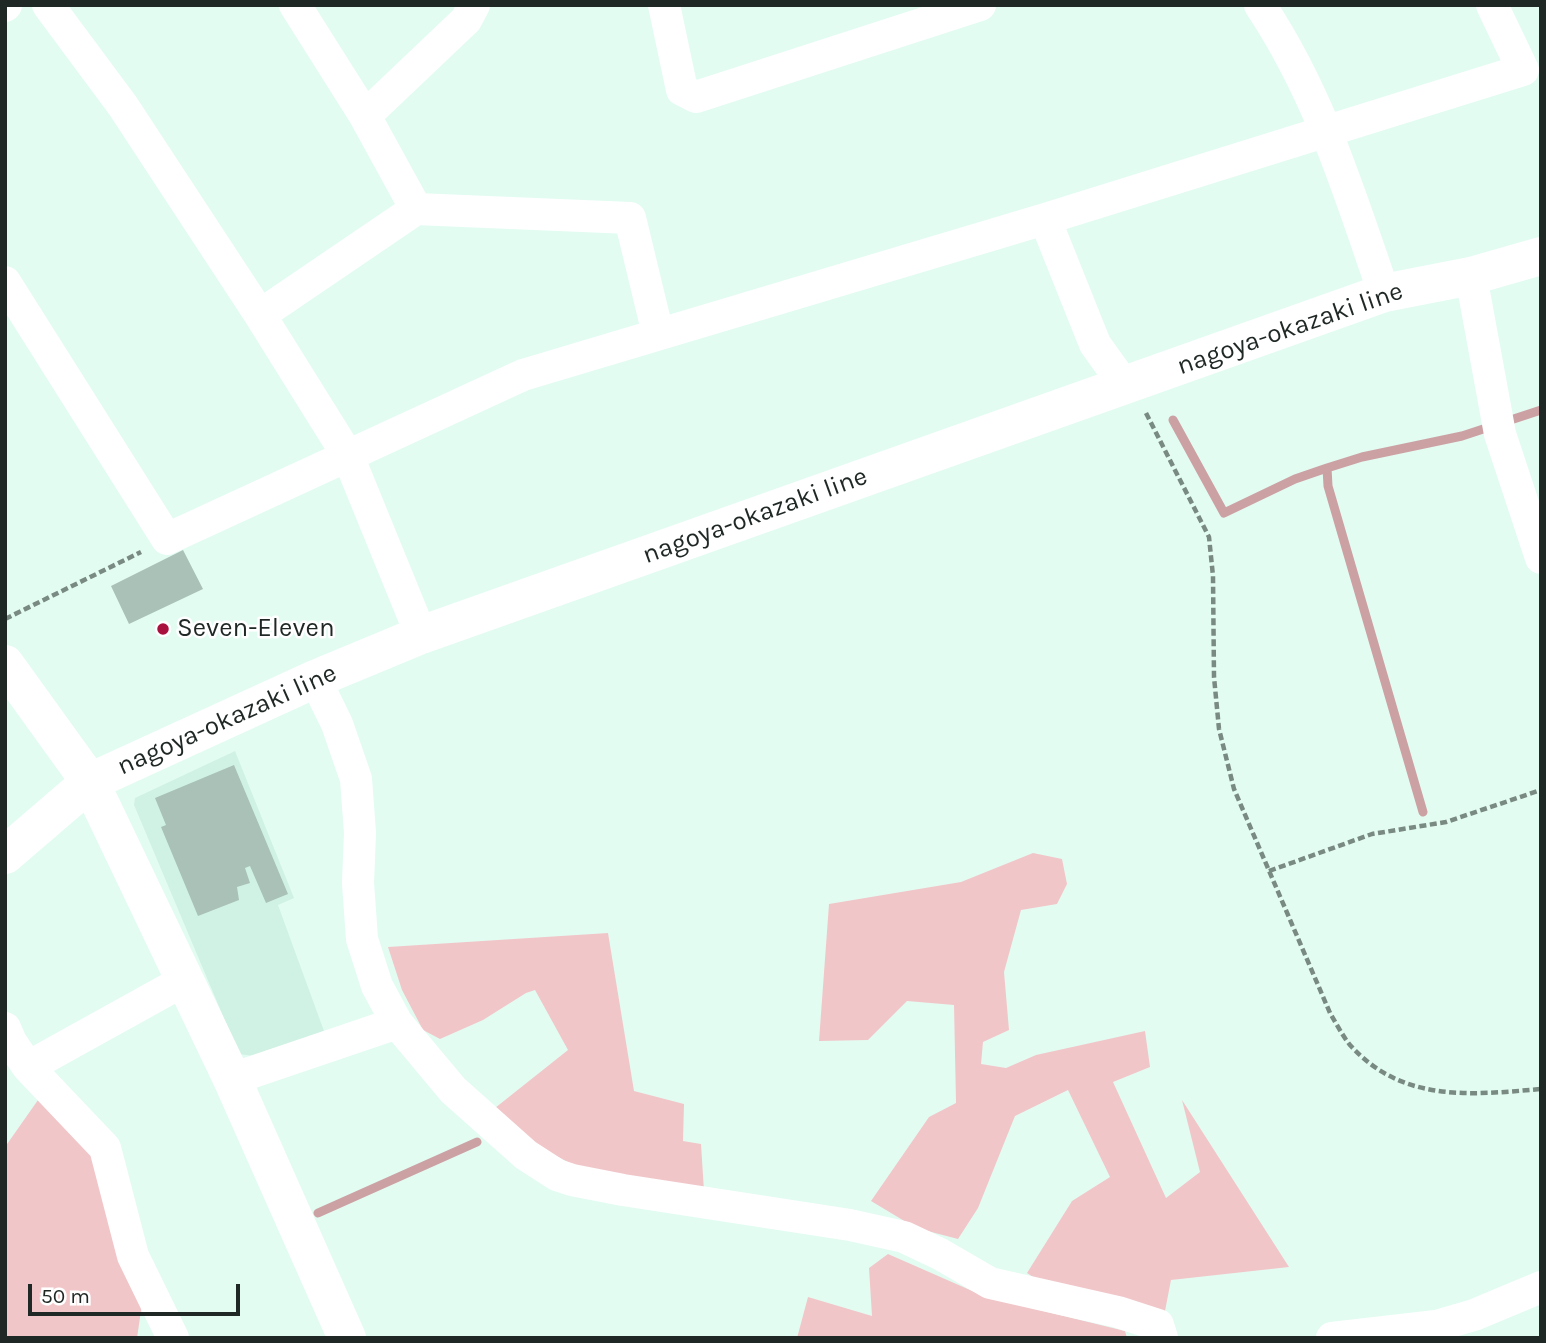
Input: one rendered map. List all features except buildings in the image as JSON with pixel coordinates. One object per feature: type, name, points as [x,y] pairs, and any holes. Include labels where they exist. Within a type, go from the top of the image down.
[{"type":"main road","name":"nagoya-okazaki line","points":[[5,855],[90,782],[421,635],[1384,293],[1471,276],[1541,256]]},
{"type":"main road","points":[[5,664],[90,782],[232,1079],[347,1338]]},
{"type":"street","points":[[48,5],[123,106],[260,314],[348,456],[421,635]]},
{"type":"street","points":[[295,5],[365,116],[416,209]]},
{"type":"street","points":[[365,116],[466,20],[474,5]]},
{"type":"street","points":[[664,5],[681,90],[696,97],[926,13],[980,5]]},
{"type":"street","points":[[1260,5],[1296,66],[1327,130],[1384,293]]},
{"type":"street","points":[[5,282],[167,539],[523,375],[1045,219],[1523,70],[1492,5]]},
{"type":"street","points":[[260,314],[416,209],[630,218],[659,334]]},
{"type":"street","points":[[1045,219],[1095,344],[1128,385]]},
{"type":"street","points":[[1471,276],[1500,433],[1541,558]]},
{"type":"street","points":[[315,680],[337,724],[356,779],[362,939],[377,986],[397,1023],[453,1090],[526,1155],[556,1175],[624,1190],[763,1210],[904,1237],[990,1283],[1118,1312],[1158,1325],[1162,1338]]},
{"type":"street","points":[[28,1068],[185,980]]},
{"type":"street","points":[[232,1079],[397,1023]]},
{"type":"street","points":[[5,1028],[28,1068],[105,1148],[133,1256],[173,1338]]},
{"type":"street","points":[[1332,1338],[1436,1326],[1474,1315],[1541,1287]]},
{"type":"path","points":[[1128,385],[1209,537],[1213,576],[1214,677],[1219,729],[1234,789],[1329,1013],[1350,1044],[1375,1067],[1401,1082],[1434,1092],[1480,1094],[1541,1089]]},
{"type":"path","points":[[5,619],[167,539]]},
{"type":"path","points":[[1269,871],[1372,834],[1446,822],[1541,790]]},
{"type":"shaded area","points":[[235,751],[294,898],[278,905],[324,1031],[261,1057],[239,1054],[134,805],[135,798]]},
{"type":"shaded area","points":[[1033,853],[1062,859],[1067,884],[1057,904],[1021,910],[1004,972],[1009,1030],[983,1042],[981,1064],[1006,1068],[1036,1055],[1145,1031],[1150,1067],[1113,1082],[1166,1198],[1200,1172],[1182,1100],[1289,1267],[1171,1280],[1165,1311],[1051,1289],[1027,1273],[1072,1201],[1110,1177],[1068,1090],[1015,1116],[978,1208],[958,1239],[916,1228],[871,1201],[929,1117],[956,1103],[954,1005],[907,1001],[868,1040],[819,1041],[829,904],[961,882]]},
{"type":"shaded area","points":[[608,933],[634,1091],[684,1104],[683,1141],[701,1144],[704,1191],[585,1171],[537,1146],[495,1108],[568,1050],[535,990],[483,1020],[440,1039],[423,1030],[402,990],[388,947]]},
{"type":"shaded area","points":[[38,1100],[73,1129],[92,1156],[142,1304],[137,1338],[5,1338],[5,1147]]},
{"type":"shaded area","points":[[888,1254],[986,1297],[1125,1331],[1127,1338],[797,1338],[808,1297],[872,1316],[869,1268]]},
{"type":"waterway","points":[[1173,420],[1224,513],[1295,479],[1327,468],[1362,457],[1462,436],[1541,410]]},
{"type":"waterway","points":[[1327,468],[1328,486],[1423,812]]},
{"type":"waterway","points":[[318,1213],[477,1142]]},
{"type":"place","name":"Seven-Eleven","points":[[163,629]]}]
